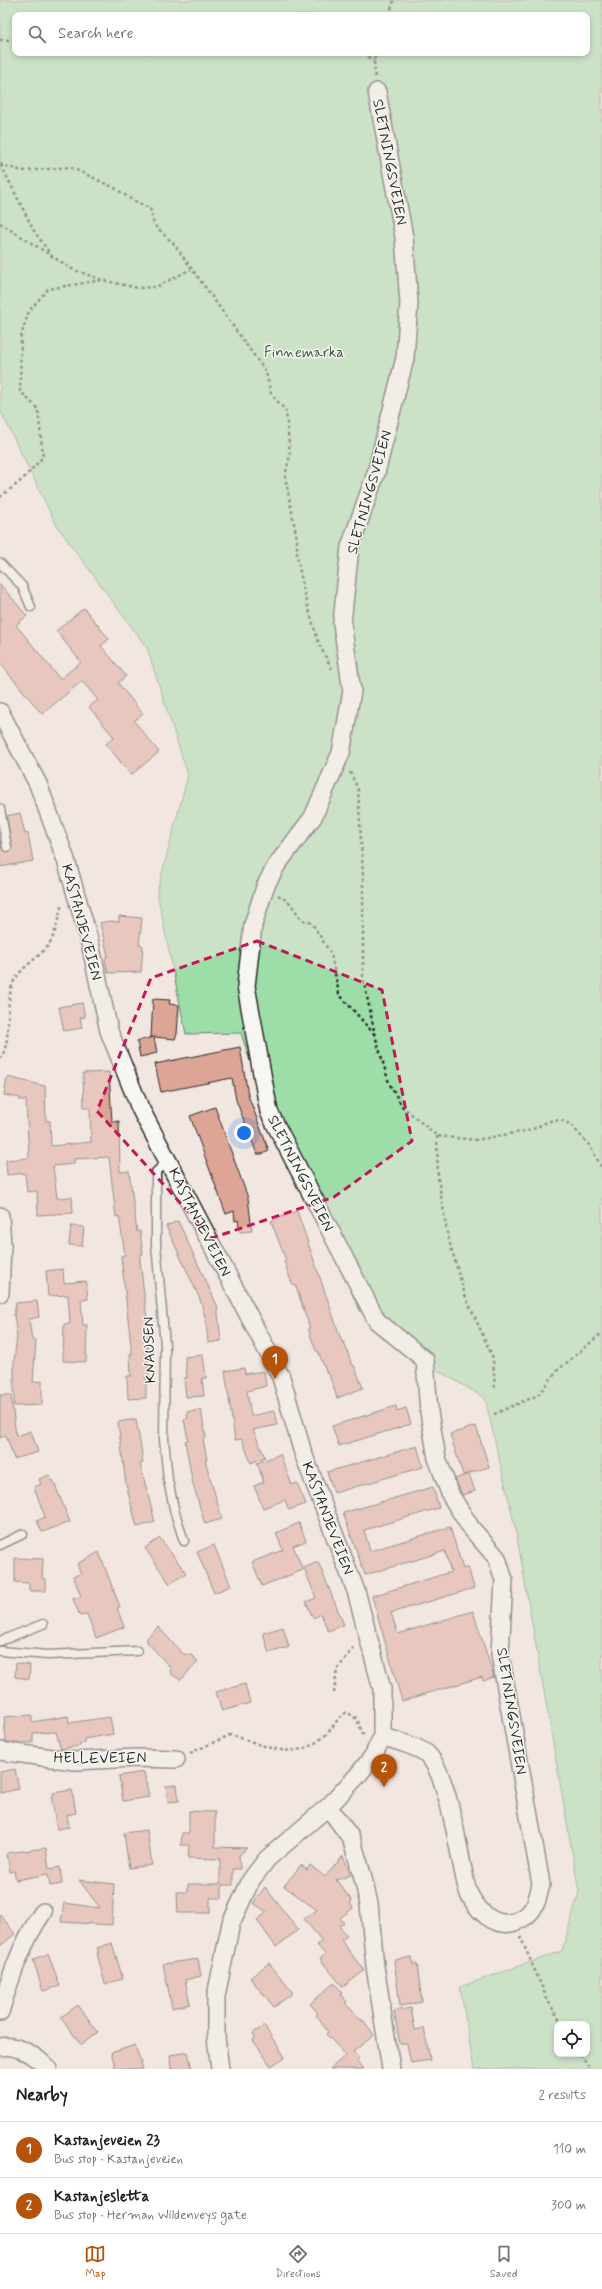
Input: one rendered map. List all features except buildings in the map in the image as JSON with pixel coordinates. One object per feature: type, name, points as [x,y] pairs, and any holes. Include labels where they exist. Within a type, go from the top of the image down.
[{"type":"street","name":"SLETNINGSVEIEN","points":[[377,92],[404,237],[409,303],[405,358],[376,473],[350,547],[342,623],[352,691],[341,753],[313,817],[276,866],[265,887],[254,925],[246,986],[269,1112],[377,1321],[424,1360],[429,1412],[437,1458],[451,1496],[471,1528],[497,1558],[504,1580],[500,1654],[541,1884],[536,1904],[525,1916],[514,1923]]},
{"type":"street","name":"KASTANJEVEIEN","points":[[0,712],[38,784],[73,882],[90,943],[109,1031],[140,1108],[281,1376],[303,1453],[356,1591],[382,1689],[380,1741]]},
{"type":"street","points":[[0,1216],[2,1273],[0,1294]]},
{"type":"street","points":[[220,2069],[216,2037],[216,1996],[231,1923],[251,1880],[267,1859],[328,1807],[358,1775],[373,1756],[380,1741],[392,1739],[427,1754],[444,1781],[469,1895],[486,1918],[502,1924],[514,1923]]},
{"type":"street","name":"HELLEVEIEN","points":[[0,1751],[74,1761],[136,1758],[176,1759]]},
{"type":"street","points":[[328,1807],[351,1838],[362,1874],[369,1904],[375,1966],[391,2069]]},
{"type":"street","points":[[0,2012],[7,1986],[19,1958],[34,1925],[43,1912]]},
{"type":"street","points":[[0,2047],[10,2045],[26,2051],[48,2069]]},
{"type":"lane","points":[[0,563],[22,586],[31,607]]},
{"type":"lane","points":[[0,809],[7,847]]},
{"type":"lane","name":"KNAUSEN","points":[[168,1161],[156,1172],[156,1244],[165,1346],[164,1439],[168,1480],[175,1513],[184,1541]]},
{"type":"lane","points":[[0,1545],[23,1534]]},
{"type":"lane","points":[[0,1641],[43,1624]]},
{"type":"lane","points":[[0,1651],[48,1655],[137,1651]]},
{"type":"path","points":[[390,12],[394,0]]},
{"type":"path","points":[[0,40],[12,40]]},
{"type":"path","points":[[367,56],[374,61]]},
{"type":"path","points":[[375,56],[374,61],[377,92]]},
{"type":"path","points":[[0,164],[22,171],[70,167],[115,188],[132,200],[150,208],[154,225],[174,244],[266,372],[271,394],[286,411],[290,455],[285,476],[297,539],[297,556],[305,597],[319,644],[328,663],[339,682],[352,691]]},
{"type":"path","points":[[0,164],[34,231],[50,254]]},
{"type":"path","points":[[0,223],[72,269],[102,280],[138,288],[156,286],[191,269]]},
{"type":"path","points":[[0,498],[22,480],[43,457],[38,409],[20,391],[21,336],[29,311],[48,289],[102,280]]},
{"type":"path","points":[[341,753],[358,790],[363,875],[363,977],[375,1035],[388,1083],[402,1106],[437,1136],[476,1140],[531,1130],[549,1121],[561,1120],[571,1125],[590,1146],[602,1168]]},
{"type":"path","points":[[0,1059],[5,1045],[8,1005],[13,984],[22,968],[52,941],[65,890],[73,882]]},
{"type":"path","points":[[265,887],[290,903],[302,920],[312,923],[330,954],[339,994],[375,1035]]},
{"type":"path","points":[[437,1136],[438,1178],[448,1237],[465,1295],[493,1358],[495,1390]]},
{"type":"path","points":[[494,1414],[538,1395],[558,1370],[602,1333]]},
{"type":"path","points":[[334,1693],[337,1670],[344,1659],[366,1633]]},
{"type":"path","points":[[176,1759],[230,1735],[275,1750],[305,1749],[328,1734],[336,1718],[347,1712],[357,1719],[365,1739],[380,1741]]},
{"type":"path","points":[[514,1923],[548,2002],[560,2021]]},
{"type":"path","points":[[583,2057],[590,2069]]},
{"type":"highlighted area","points":[[257,941],[382,990],[412,1141],[334,1197],[212,1238],[97,1111],[151,978]]},
{"type":"green space","name":"Finnemarka","points":[[0,0],[602,0],[602,2069],[474,2069],[460,1987],[562,1951],[579,1892],[516,1531],[485,1398],[382,1338],[360,1311],[266,1111],[241,1033],[186,1034],[157,892],[188,775],[147,648],[57,526],[0,410]]},
{"type":"place","name":"Kastanjeveien 23","points":[[275,1379]]},
{"type":"place","name":"Kastanjesletta","points":[[384,1787]]}]
